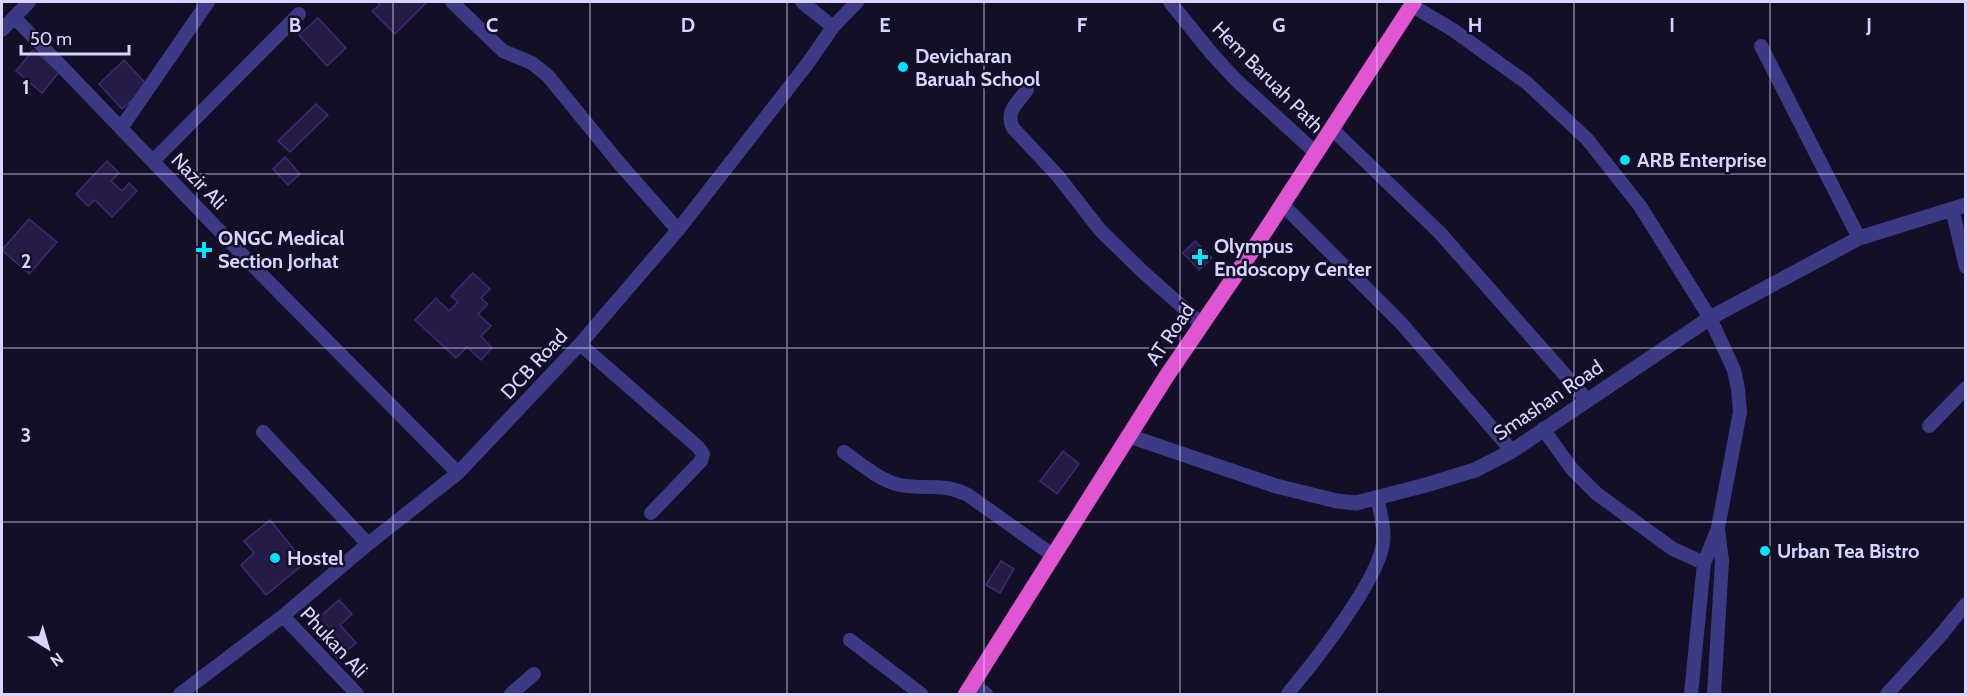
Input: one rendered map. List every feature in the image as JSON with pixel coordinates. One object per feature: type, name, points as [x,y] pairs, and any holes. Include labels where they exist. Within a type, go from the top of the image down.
[{"type":"highway","name":"AT Road","points":[[969,690],[1129,436],[1412,3]]},
{"type":"street","points":[[2,30],[29,2]]},
{"type":"street","points":[[121,128],[208,2]]},
{"type":"street","points":[[452,2],[503,51],[532,63],[548,76],[619,163],[678,230]]},
{"type":"street","points":[[802,2],[833,27]]},
{"type":"street","name":"DCB Road","points":[[180,694],[283,616],[368,544],[458,474],[580,344],[678,230],[808,63],[833,27],[857,2]]},
{"type":"street","name":"Hem Baruah Path","points":[[1170,2],[1220,63],[1315,152]]},
{"type":"street","points":[[1412,3],[1527,83],[1587,139],[1640,206],[1710,318],[1734,370],[1740,412],[1718,528],[1704,563],[1692,694]]},
{"type":"street","points":[[153,161],[299,14]]},
{"type":"street","name":"Nazir Ali","points":[[14,17],[262,275],[458,474]]},
{"type":"street","points":[[1761,46],[1859,238]]},
{"type":"street","points":[[1027,90],[1010,111],[1010,120],[1014,128],[1058,176],[1100,230],[1202,324]]},
{"type":"street","points":[[1331,128],[1440,233],[1587,400]]},
{"type":"street","points":[[1282,204],[1401,323],[1512,451]]},
{"type":"street","points":[[1959,207],[1965,267]]},
{"type":"street","name":"Smashan Road","points":[[1129,436],[1276,486],[1337,501],[1356,502],[1476,470],[1512,451],[1710,318],[1859,238],[1959,207]]},
{"type":"street","points":[[580,344],[650,404],[703,454],[701,461],[651,513]]},
{"type":"street","points":[[1929,426],[1965,388]]},
{"type":"street","points":[[1543,429],[1572,469],[1597,494],[1673,549],[1704,563]]},
{"type":"street","points":[[263,432],[368,544]]},
{"type":"street","points":[[844,452],[878,476],[897,484],[955,488],[1054,556]]},
{"type":"street","points":[[1288,694],[1366,585],[1375,567],[1383,544],[1377,497]]},
{"type":"street","points":[[1717,693],[1722,561],[1718,528]]},
{"type":"street","points":[[1887,694],[1940,636],[1965,604]]},
{"type":"street","name":"Phukan Ali","points":[[283,616],[357,694]]},
{"type":"street","points":[[849,640],[921,694]]},
{"type":"street","points":[[511,694],[534,674]]},
{"type":"street","points":[[969,690],[986,694]]},
{"type":"building","points":[[377,2],[427,2],[395,34],[372,11],[380,5]]},
{"type":"building","points":[[318,18],[346,48],[327,66],[299,35]]},
{"type":"building","points":[[33,50],[59,72],[42,93],[16,71]]},
{"type":"building","points":[[124,60],[148,86],[122,109],[99,84]]},
{"type":"building","points":[[316,104],[328,115],[290,152],[278,141]]},
{"type":"building","points":[[285,157],[300,174],[288,185],[273,169]]},
{"type":"building","points":[[107,161],[119,173],[111,181],[122,191],[129,183],[137,191],[112,217],[95,200],[88,206],[76,194]]},
{"type":"building","points":[[29,219],[57,242],[29,274],[2,250]]},
{"type":"building","points":[[1195,241],[1212,258],[1199,270],[1183,253]]},
{"type":"building","points":[[473,273],[490,289],[481,298],[488,304],[478,314],[491,326],[481,336],[492,348],[481,360],[467,347],[456,358],[415,320],[436,298],[449,311],[458,302],[451,296]]},
{"type":"building","points":[[1063,451],[1079,464],[1057,494],[1040,481]]},
{"type":"building","name":"Hostel","points":[[270,520],[305,563],[266,595],[241,565],[254,553],[244,541]]},
{"type":"building","points":[[1001,561],[1014,569],[1000,593],[986,585]]},
{"type":"building","points":[[339,600],[352,614],[340,625],[356,643],[338,659],[309,626]]},
{"type":"place","name":"Devicharan Baruah School","points":[[903,67]]},
{"type":"place","name":"ARB Enterprise","points":[[1625,160]]},
{"type":"place","name":"ONGC Medical Section Jorhat","points":[[204,250]]},
{"type":"place","name":"Olympus Endoscopy Center","points":[[1200,257]]},
{"type":"place","name":"Urban Tea Bistro","points":[[1765,551]]},
{"type":"place","name":"Hostel","points":[[275,558]]}]
